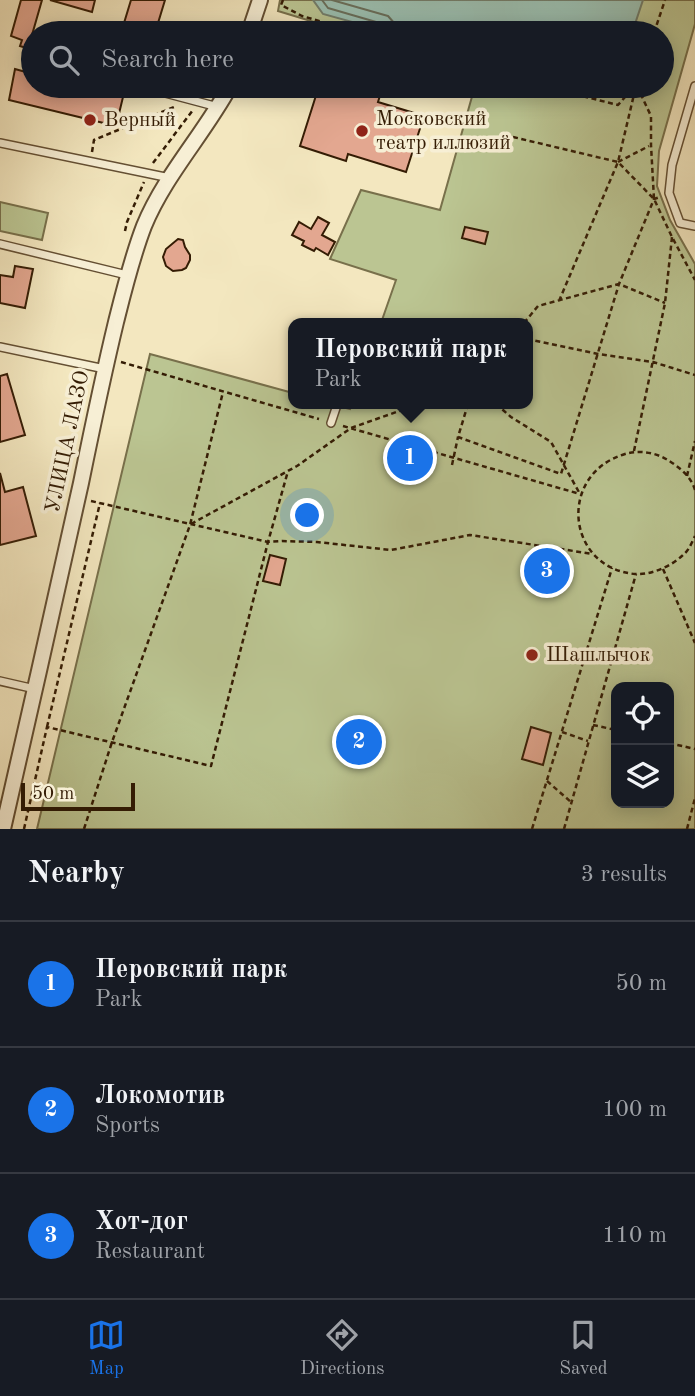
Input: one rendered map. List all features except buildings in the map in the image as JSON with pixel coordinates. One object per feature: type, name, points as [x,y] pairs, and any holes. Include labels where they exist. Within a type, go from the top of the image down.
[{"type":"street","points":[[253,21],[260,0]]},
{"type":"street","name":"УЛИЦА ЛАЗО","points":[[3,829],[127,275],[145,223],[170,178],[223,98]]},
{"type":"lane","points":[[695,86],[672,165],[669,193],[680,223],[695,226]]},
{"type":"lane","points":[[184,98],[218,107]]},
{"type":"lane","points":[[0,144],[170,178]]},
{"type":"lane","points":[[0,244],[127,275]]},
{"type":"lane","points":[[0,347],[106,364]]},
{"type":"lane","points":[[331,423],[336,409]]},
{"type":"lane","points":[[0,681],[34,689]]},
{"type":"path","points":[[283,0],[281,5],[319,21]]},
{"type":"path","points":[[658,21],[665,0]]},
{"type":"path","points":[[590,98],[618,105],[625,98]]},
{"type":"path","points":[[559,300],[618,162],[633,98]]},
{"type":"path","points":[[458,437],[561,474],[619,284],[654,199],[651,116],[642,98]]},
{"type":"path","points":[[90,162],[94,140],[188,99]]},
{"type":"path","points":[[513,137],[618,162],[654,199],[695,280]]},
{"type":"path","points":[[618,162],[651,145]]},
{"type":"path","points":[[654,199],[669,193]]},
{"type":"path","points":[[633,452],[665,303],[672,237]]},
{"type":"path","points":[[528,318],[538,306],[619,284],[665,303]]},
{"type":"path","points":[[533,340],[653,362],[695,374]]},
{"type":"path","points":[[106,364],[223,392],[580,494]]},
{"type":"path","points":[[84,829],[190,525],[223,392]]},
{"type":"path","points":[[190,525],[288,471],[351,428],[405,409]]},
{"type":"path","points":[[452,465],[466,409]]},
{"type":"path","points":[[502,409],[551,442],[580,494]]},
{"type":"path","points":[[392,449],[395,441]]},
{"type":"path","points":[[687,476],[695,441]]},
{"type":"path","points":[[695,489],[678,466],[657,454],[633,452],[610,458],[592,473],[580,494],[578,515],[582,536],[593,554],[612,568],[636,574],[663,569],[685,554],[695,536]]},
{"type":"path","points":[[47,727],[211,766],[288,471]]},
{"type":"path","points":[[78,498],[268,542],[317,542],[391,550],[470,535],[593,554]]},
{"type":"path","points":[[24,829],[100,503]]},
{"type":"path","points":[[532,829],[612,568]]},
{"type":"path","points":[[663,569],[695,643]]},
{"type":"path","points":[[564,829],[636,574]]},
{"type":"path","points":[[593,725],[611,729]]},
{"type":"path","points":[[562,732],[589,741]]},
{"type":"path","points":[[674,744],[695,750]]},
{"type":"path","points":[[547,782],[572,802]]},
{"type":"path","points":[[687,829],[695,798]]},
{"type":"green space","points":[[280,0],[695,0],[695,24],[659,151],[657,186],[670,220],[695,264],[695,829],[37,829],[150,354],[288,392],[288,409],[533,409],[533,318],[383,318],[396,280],[330,259],[361,190],[440,210],[472,98],[674,98],[674,21],[311,21],[278,11]]},
{"type":"green space","points":[[0,202],[48,213],[42,240],[0,231]]},
{"type":"water","points":[[313,0],[643,0],[636,21],[348,21],[323,14]]},
{"type":"place","name":"Верный","points":[[90,120]]},
{"type":"place","name":"Московский театр иллюзий","points":[[362,131]]},
{"type":"place","name":"Перовский парк","points":[[410,458]]},
{"type":"place","name":"Хот-дог","points":[[547,571]]},
{"type":"place","name":"Шашлычок","points":[[532,655]]},
{"type":"place","name":"Локомотив","points":[[359,742]]}]
